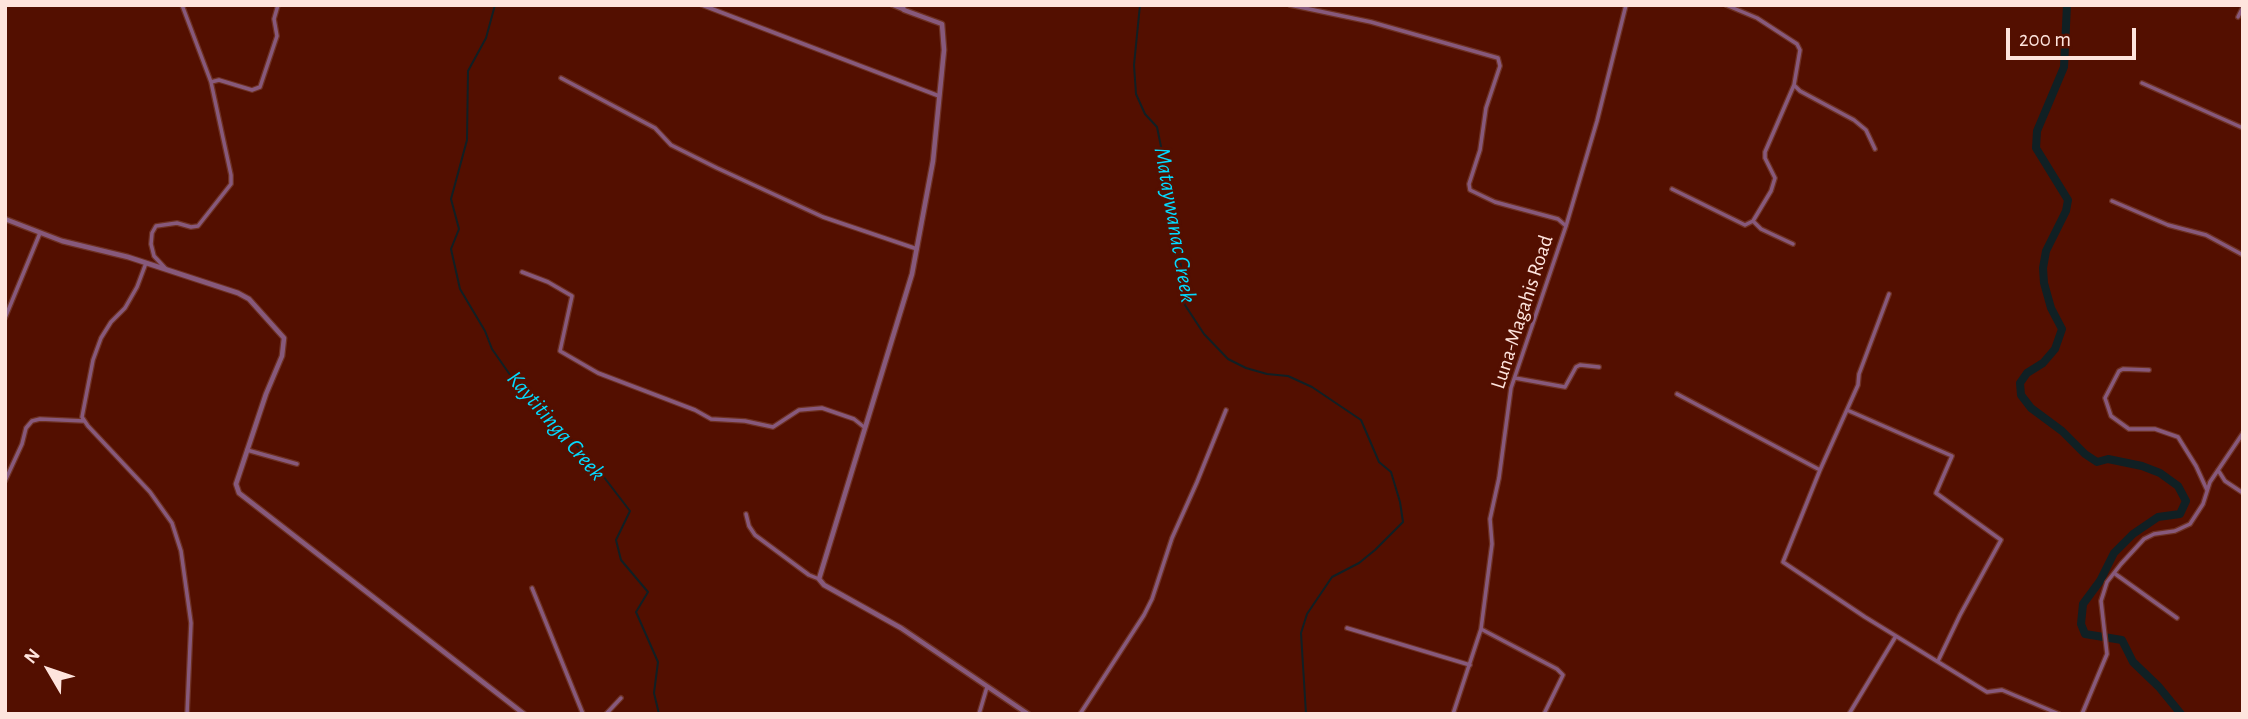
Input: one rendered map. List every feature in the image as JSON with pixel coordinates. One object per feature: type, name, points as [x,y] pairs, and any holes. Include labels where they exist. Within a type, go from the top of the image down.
[{"type":"street","points":[[167,270],[154,256],[150,244],[156,226],[177,223],[198,226],[231,184],[211,82],[182,5]]},
{"type":"street","points":[[211,82],[219,80],[252,90],[260,87],[277,36],[274,19],[278,5]]},
{"type":"street","points":[[702,5],[939,96]]},
{"type":"street","points":[[819,579],[912,274],[933,161],[944,50],[942,24],[892,5]]},
{"type":"street","points":[[1290,5],[1371,22],[1498,58],[1500,66],[1486,108],[1480,150],[1469,184],[1470,190],[1495,202],[1558,219],[1566,226]]},
{"type":"street","name":"Luna-Magahis Road","points":[[1453,714],[1481,629],[1492,544],[1490,519],[1499,478],[1511,388],[1566,226],[1597,121],[1626,5]]},
{"type":"street","points":[[1672,189],[1745,225],[1753,221],[1771,191],[1775,178],[1765,158],[1765,152],[1794,85],[1800,50],[1797,44],[1757,18],[1726,5]]},
{"type":"street","points":[[2238,17],[2243,6]]},
{"type":"street","points":[[561,78],[655,128],[671,145],[717,168],[823,217],[917,249]]},
{"type":"street","points":[[2142,83],[2243,128]]},
{"type":"street","points":[[1794,85],[1800,91],[1854,120],[1866,130],[1875,149]]},
{"type":"street","points":[[2112,201],[2168,225],[2206,235],[2243,255]]},
{"type":"street","points":[[5,219],[62,241],[146,263],[238,293],[262,312],[285,338],[282,356],[236,484],[239,493],[524,714]]},
{"type":"street","points":[[1753,221],[1761,229],[1793,244]]},
{"type":"street","points":[[5,318],[40,232]]},
{"type":"street","points":[[146,263],[125,308],[100,338],[85,394],[82,417],[150,492],[172,523],[181,551],[191,623],[187,714]]},
{"type":"street","points":[[522,272],[548,282],[572,296],[560,351],[598,373],[695,410],[711,419],[745,421],[773,427],[799,410],[822,408],[854,419],[864,427]]},
{"type":"street","points":[[1889,294],[1859,374],[1858,385],[1783,562],[1987,692],[2002,690],[2059,714]]},
{"type":"street","points":[[1515,378],[1565,387],[1576,367],[1599,366]]},
{"type":"street","points":[[2148,370],[2119,371],[2105,398],[2111,416],[2129,429],[2155,429],[2178,437],[2207,490]]},
{"type":"street","points":[[1677,394],[1821,470]]},
{"type":"street","points":[[1080,714],[1152,599],[1172,538],[1226,410]]},
{"type":"street","points":[[1847,410],[1952,456],[1936,493],[2001,540],[1938,661]]},
{"type":"street","points":[[5,481],[22,444],[26,428],[32,421],[84,421]]},
{"type":"street","points":[[2082,714],[2104,663],[2107,646],[2101,601],[2107,582],[2144,539],[2190,524],[2203,504],[2218,470],[2243,433]]},
{"type":"street","points":[[247,450],[297,464]]},
{"type":"street","points":[[2218,470],[2223,479],[2243,493]]},
{"type":"street","points":[[746,514],[748,526],[755,535],[809,575],[901,628],[1028,714]]},
{"type":"street","points":[[2114,573],[2176,618]]},
{"type":"street","points":[[532,588],[583,714]]},
{"type":"street","points":[[1347,628],[1470,666]]},
{"type":"street","points":[[1481,629],[1557,669],[1563,675],[1544,714]]},
{"type":"street","points":[[1849,714],[1896,636]]},
{"type":"street","points":[[979,714],[987,687]]},
{"type":"street","points":[[606,714],[621,698]]},
{"type":"waterway","name":"Kaytitinga Creek","points":[[495,5],[486,38],[468,71],[467,140],[451,199],[459,229],[451,249],[460,289],[485,331],[492,349],[522,392],[555,421],[630,511],[616,540],[621,560],[648,592],[636,612],[658,662],[654,693],[659,714]]},
{"type":"waterway","name":"Mataywanac Creek","points":[[1140,5],[1134,65],[1136,94],[1145,114],[1157,127],[1176,220],[1185,305],[1204,334],[1228,359],[1246,368],[1288,376],[1312,387],[1361,420],[1379,462],[1391,472],[1400,502],[1403,522],[1359,563],[1332,577],[1307,614],[1301,633],[1306,714]]},
{"type":"waterway","points":[[2067,5],[2064,67],[2037,131],[2036,148],[2068,200],[2066,211],[2046,251],[2043,268],[2051,308],[2062,329],[2055,349],[2043,363],[2027,373],[2020,383],[2021,395],[2031,408],[2097,462],[2108,459],[2160,473],[2178,486],[2186,501],[2180,514],[2158,517],[2133,534],[2114,553],[2100,581],[2083,604],[2081,624],[2085,634],[2122,640],[2133,662],[2159,687],[2181,714]]}]
